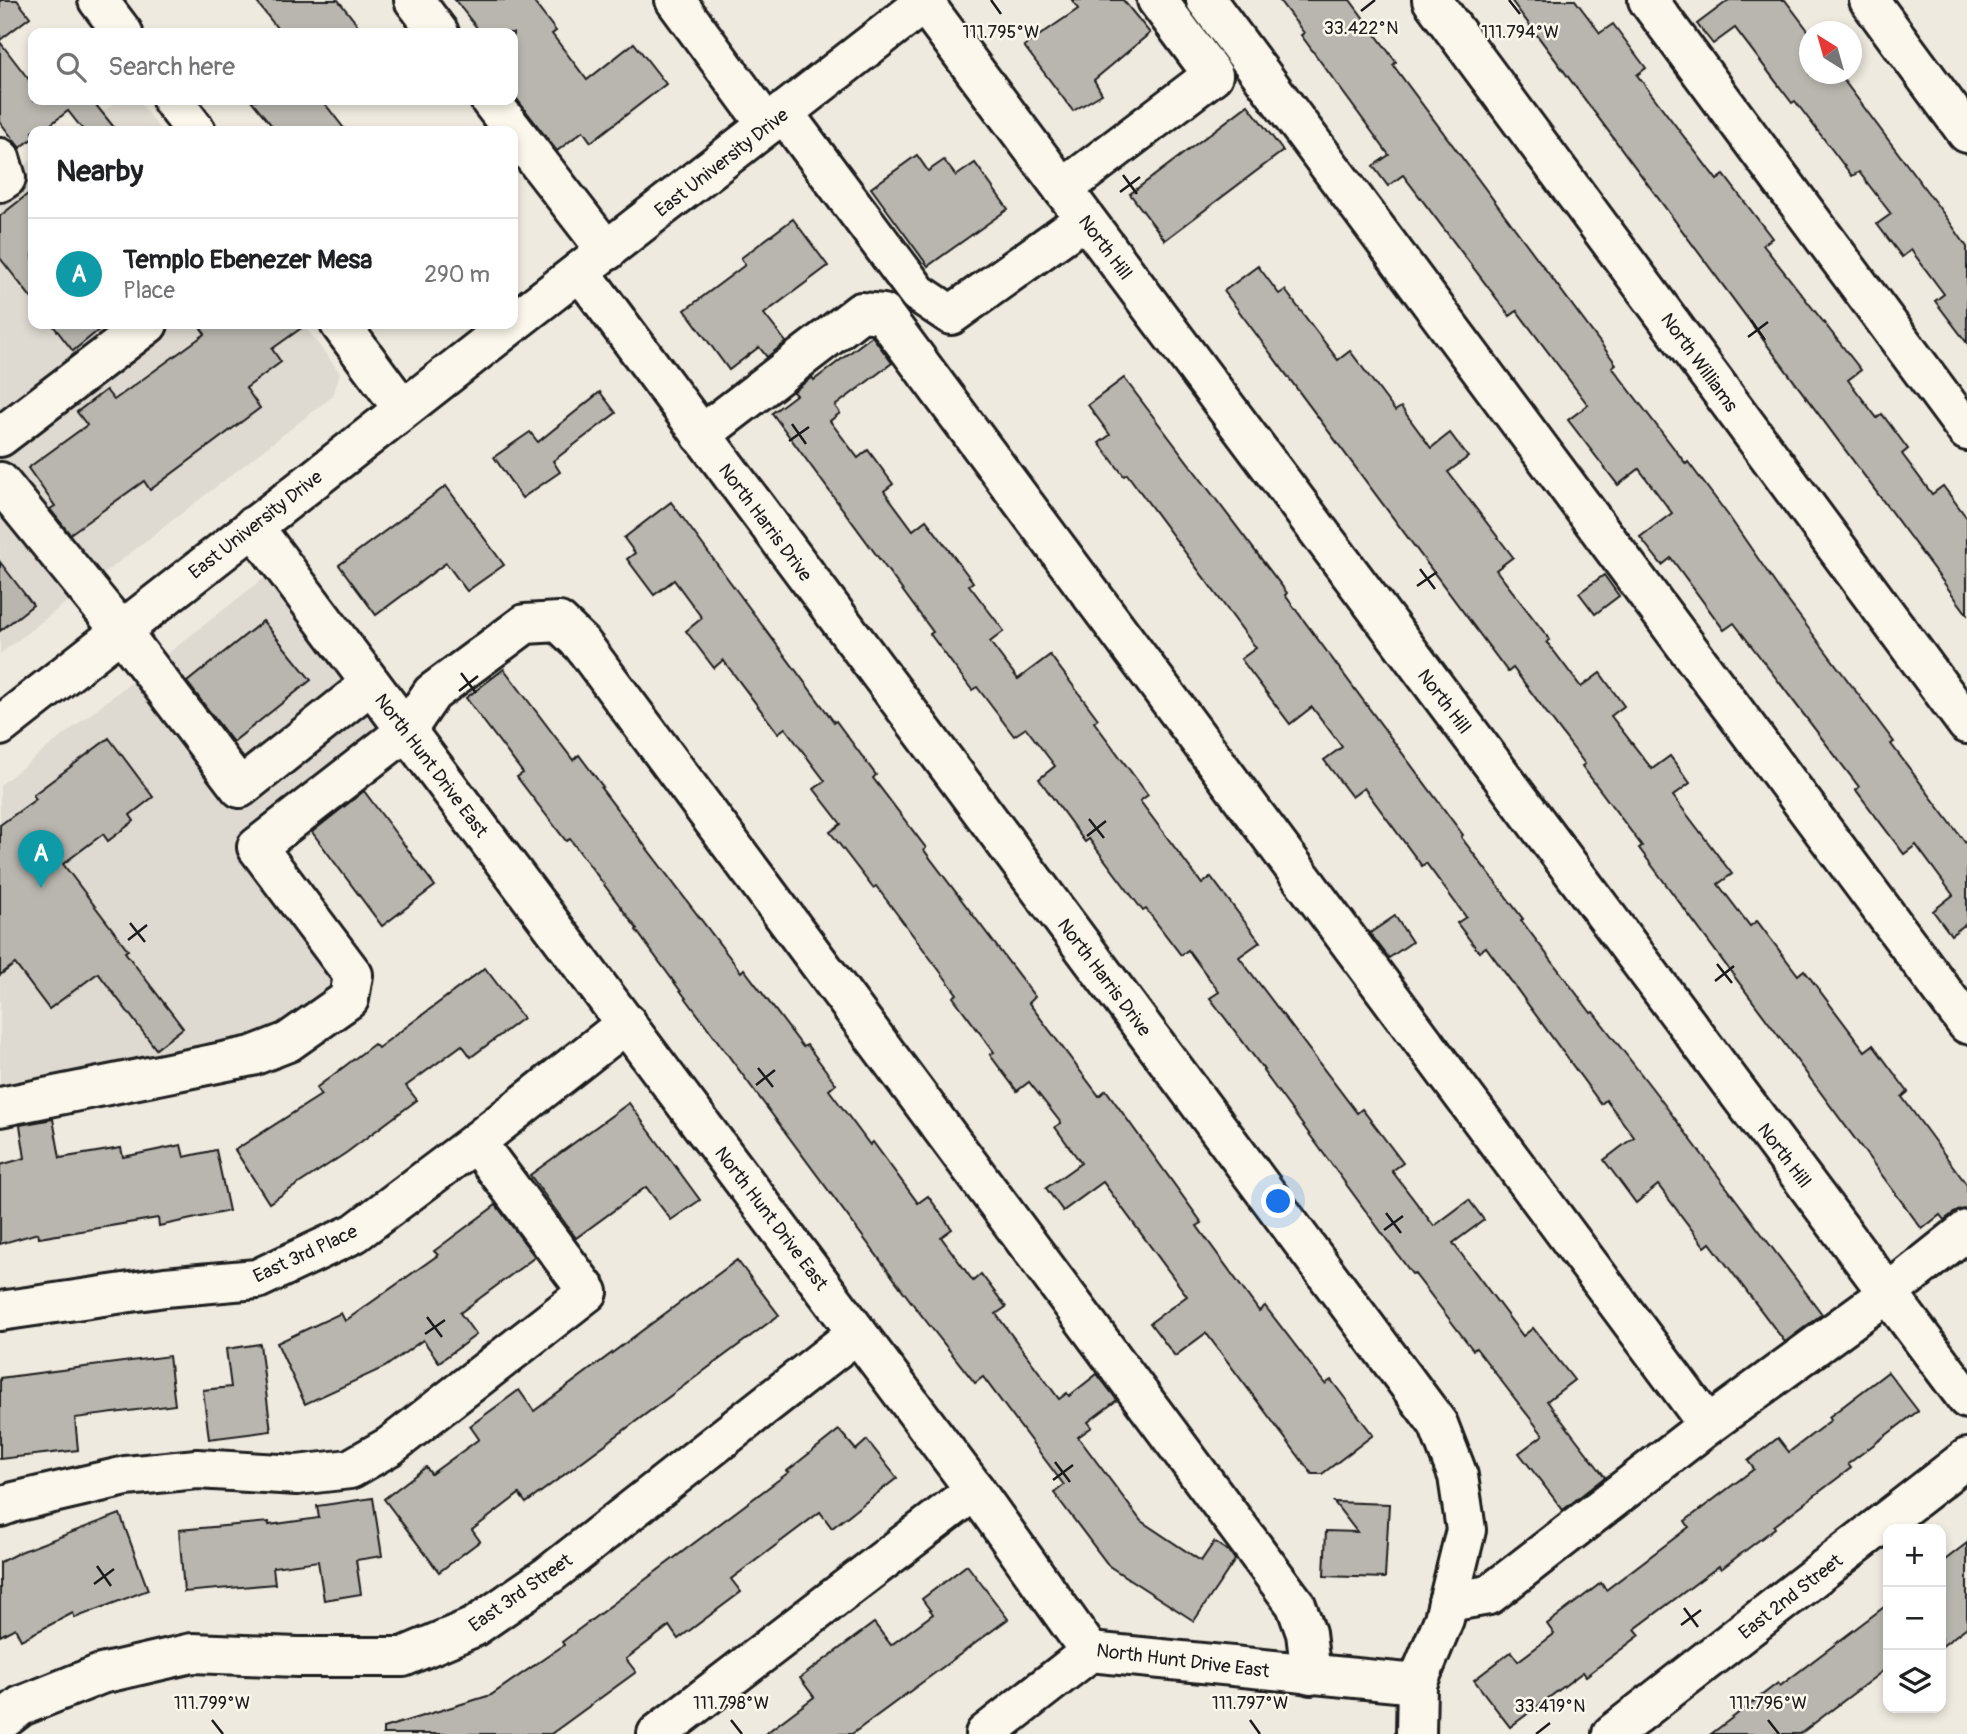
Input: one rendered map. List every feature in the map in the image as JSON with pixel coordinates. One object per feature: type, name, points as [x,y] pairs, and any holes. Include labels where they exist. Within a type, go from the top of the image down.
[{"type":"street","points":[[414,0],[435,28]]},
{"type":"street","points":[[675,0],[918,293],[951,315],[1213,75],[1157,0]]},
{"type":"street","points":[[1206,0],[1967,1024]]},
{"type":"street","name":"North Williams","points":[[1432,0],[1967,724]]},
{"type":"street","points":[[1648,0],[1967,431]]},
{"type":"street","points":[[1869,0],[1967,133]]},
{"type":"street","name":"East University Drive","points":[[518,317],[926,2]]},
{"type":"street","name":"North Hill","points":[[926,2],[1967,1399]]},
{"type":"street","points":[[176,105],[192,126]]},
{"type":"street","name":"North Harris Drive","points":[[493,105],[507,126]]},
{"type":"street","name":"North Harris Drive","points":[[518,144],[701,435],[1438,1424],[1458,1476],[1466,1530],[1444,1619],[1417,1684],[1416,1734]]},
{"type":"street","points":[[0,158],[6,178],[0,183]]},
{"type":"street","points":[[701,435],[861,312],[883,314],[1708,1425]]},
{"type":"street","points":[[0,437],[141,329]]},
{"type":"street","points":[[345,329],[403,409]]},
{"type":"street","name":"East University Drive","points":[[0,726],[502,329]]},
{"type":"street","points":[[0,482],[121,631],[240,788],[371,684]]},
{"type":"street","name":"North Hunt Drive East","points":[[253,526],[975,1490],[1090,1652],[1417,1684]]},
{"type":"street","points":[[0,1107],[252,1056],[288,1042],[349,999],[353,975],[257,847],[406,731],[432,693],[525,624],[559,622],[582,644],[1296,1605],[1306,1633],[1311,1675]]},
{"type":"street","name":"East 3rd Place","points":[[0,1311],[165,1287],[257,1279],[355,1233],[627,1023]]},
{"type":"street","points":[[0,1507],[126,1476],[197,1469],[297,1475],[350,1469],[390,1446],[588,1292],[476,1142]]},
{"type":"street","points":[[1448,1602],[1489,1595],[1708,1425],[1888,1293],[1967,1230]]},
{"type":"street","name":"East 3rd Street","points":[[0,1722],[21,1706],[101,1674],[192,1653],[403,1657],[474,1627],[549,1575],[857,1333]]},
{"type":"street","name":"East 2nd Street","points":[[1612,1734],[1967,1458]]},
{"type":"street","points":[[657,1734],[975,1490]]},
{"type":"street","points":[[985,1734],[1090,1652]]},
{"type":"shaded area","points":[[113,105],[142,105],[157,126],[81,126]]},
{"type":"shaded area","points":[[28,162],[28,329],[307,329],[340,373],[333,396],[0,654],[0,182]]},
{"type":"shaded area","points":[[282,564],[406,731],[257,847],[353,975],[288,1042],[0,1107],[0,785]]},
{"type":"building","points":[[0,0],[17,0],[30,17],[0,40]]},
{"type":"building","points":[[255,0],[338,0],[360,28],[277,28]]},
{"type":"building","points":[[455,0],[532,0],[556,31],[552,34],[587,80],[634,43],[666,84],[591,142],[583,131],[557,151],[518,100],[518,28],[477,28]]},
{"type":"building","points":[[1072,0],[1123,0],[1150,33],[1094,80],[1102,94],[1073,111],[1024,46],[1078,9]]},
{"type":"building","points":[[1279,0],[1350,0],[1396,62],[1393,65],[1616,364],[1612,367],[1728,515],[1779,589],[1894,742],[1891,744],[1967,845],[1967,923],[1951,935],[1933,911],[1953,895],[1916,845],[1904,854],[1856,790],[1859,787],[1734,623],[1724,630],[1671,558],[1662,565],[1640,537],[1672,513],[1639,469],[1618,485],[1568,420],[1588,405],[1517,311],[1510,316],[1403,175],[1388,186],[1373,166],[1389,155],[1301,35],[1304,33]]},
{"type":"building","points":[[1511,0],[1575,0],[1600,33],[1613,24],[1646,68],[1637,75],[1717,180],[1724,175],[1772,238],[1763,245],[1861,370],[1848,380],[1877,418],[1882,414],[1908,449],[1902,454],[1932,494],[1943,486],[1967,518],[1967,614]]},
{"type":"building","points":[[1729,0],[1785,0],[1801,21],[1799,84],[1846,84],[1967,247],[1967,343],[1935,301],[1944,294],[1911,250],[1902,257],[1877,224],[1891,214],[1859,172],[1852,176],[1735,28],[1713,44],[1697,24]]},
{"type":"building","points":[[0,42],[28,78],[28,105],[96,105],[113,126],[80,126],[68,111],[48,126],[28,126],[28,142],[20,148],[0,122]]},
{"type":"building","points":[[255,105],[326,105],[342,126],[272,126]]},
{"type":"building","points":[[1248,105],[1283,151],[1165,240],[1130,194]]},
{"type":"building","points":[[917,155],[928,171],[944,160],[956,176],[975,163],[1008,209],[928,266],[871,188]]},
{"type":"building","points":[[28,194],[28,294],[0,258],[0,216]]},
{"type":"building","points":[[793,219],[828,266],[764,314],[786,342],[767,357],[759,347],[729,370],[685,310],[745,265],[741,258]]},
{"type":"building","points":[[1258,266],[1279,294],[1285,290],[1338,360],[1350,351],[1395,411],[1401,407],[1431,448],[1450,433],[1468,457],[1448,472],[1513,557],[1496,570],[1550,640],[1547,642],[1581,687],[1600,673],[1624,706],[1611,716],[1652,769],[1670,756],[1690,783],[1673,796],[1732,874],[1718,884],[1750,926],[1757,921],[1798,975],[1804,970],[1865,1051],[1873,1045],[1908,1092],[1902,1097],[1967,1185],[1967,1209],[1944,1220],[1940,1215],[1922,1229],[1639,848],[1642,846],[1582,766],[1585,764],[1513,668],[1508,672],[1224,291]]},
{"type":"building","points":[[56,329],[100,329],[73,351]]},
{"type":"building","points":[[202,329],[300,329],[272,349],[281,362],[246,388],[260,408],[150,490],[144,481],[70,534],[50,509],[55,506],[28,468],[87,425],[77,412],[106,390],[114,400],[205,334]]},
{"type":"building","points":[[872,336],[892,363],[835,406],[840,413],[830,421],[858,458],[868,450],[893,484],[884,491],[913,530],[926,520],[973,582],[969,585],[1004,631],[990,642],[1018,679],[1050,655],[1098,719],[1094,722],[1148,795],[1140,801],[1202,884],[1211,877],[1260,942],[1239,957],[1357,1113],[1362,1109],[1403,1163],[1392,1171],[1434,1226],[1469,1200],[1484,1220],[1453,1243],[1523,1336],[1533,1328],[1574,1380],[1547,1401],[1605,1477],[1563,1510],[1519,1453],[1543,1435],[1476,1348],[1473,1350],[1414,1273],[1412,1274],[1263,1071],[1210,998],[1219,992],[1188,950],[1181,955],[1146,909],[1143,911],[1089,839],[1085,842],[1039,779],[1055,766],[1026,728],[1014,736],[977,687],[972,690],[930,634],[933,632],[772,413],[796,395],[793,392],[812,377],[814,380]]},
{"type":"building","points":[[1124,378],[1287,593],[1285,595],[1463,835],[1461,837],[1523,919],[1521,920],[1822,1314],[1785,1342],[1710,1243],[1705,1247],[1658,1185],[1636,1203],[1604,1160],[1634,1137],[1606,1100],[1601,1104],[1486,947],[1479,952],[1457,923],[1466,917],[1426,863],[1422,866],[1364,788],[1352,797],[1324,760],[1342,747],[1312,707],[1290,724],[1241,659],[1256,648],[1127,474],[1124,476],[1099,443],[1110,435],[1088,405]]},
{"type":"building","points":[[600,392],[616,413],[553,461],[560,472],[522,498],[494,457],[530,432],[538,442]]},
{"type":"building","points":[[446,486],[504,565],[467,591],[446,563],[376,615],[339,565]]},
{"type":"building","points":[[671,502],[876,775],[873,778],[926,848],[924,850],[1035,997],[1029,1003],[1099,1096],[1106,1090],[1202,1223],[1197,1226],[1259,1311],[1265,1306],[1325,1384],[1331,1380],[1373,1435],[1322,1474],[1312,1474],[1206,1333],[1175,1356],[1150,1323],[1187,1296],[1103,1182],[1063,1211],[1046,1188],[1081,1163],[1055,1127],[1061,1123],[1029,1082],[1017,1091],[990,1055],[994,1052],[953,997],[957,994],[876,886],[873,888],[830,832],[841,824],[814,789],[825,781],[785,728],[778,733],[723,660],[714,668],[686,631],[702,618],[674,580],[654,595],[627,559],[635,553],[624,538]]},
{"type":"building","points":[[0,562],[33,605],[0,631]]},
{"type":"building","points":[[1604,575],[1619,596],[1595,614],[1579,593]]},
{"type":"building","points":[[263,621],[311,680],[233,742],[187,682]]},
{"type":"building","points":[[504,669],[573,760],[579,755],[603,787],[601,788],[741,972],[744,969],[803,1047],[807,1045],[836,1084],[829,1090],[870,1145],[873,1142],[918,1203],[928,1196],[952,1229],[941,1237],[973,1281],[981,1274],[1006,1307],[996,1314],[1059,1399],[1067,1393],[1069,1396],[1097,1374],[1117,1400],[1088,1422],[1092,1427],[1078,1437],[1141,1521],[1201,1561],[1214,1542],[1230,1552],[1235,1560],[1194,1621],[1109,1566],[1054,1493],[1064,1485],[983,1377],[975,1383],[915,1307],[570,839],[566,841],[517,777],[523,773],[466,698]]},
{"type":"building","points":[[109,738],[153,797],[130,815],[134,821],[108,841],[103,834],[63,864],[183,1028],[156,1049],[98,973],[49,1009],[15,964],[0,975],[0,825],[36,799],[33,795]]},
{"type":"building","points":[[364,791],[435,886],[382,926],[312,832]]},
{"type":"building","points":[[1395,916],[1412,942],[1389,958],[1370,933]]},
{"type":"building","points":[[485,968],[523,1018],[471,1057],[462,1045],[406,1086],[417,1100],[346,1153],[269,1203],[235,1150],[321,1095],[316,1088],[374,1044],[378,1048]]},
{"type":"building","points":[[629,1103],[700,1200],[671,1220],[646,1187],[576,1238],[530,1175]]},
{"type":"building","points":[[53,1119],[60,1158],[121,1148],[123,1157],[181,1145],[184,1157],[216,1150],[229,1211],[159,1226],[158,1218],[39,1238],[38,1233],[0,1244],[0,1165],[25,1158],[20,1125]]},
{"type":"building","points":[[496,1205],[535,1257],[460,1313],[476,1335],[439,1362],[423,1340],[385,1367],[305,1404],[277,1343],[341,1313],[345,1321],[438,1255],[434,1251]]},
{"type":"building","points":[[737,1260],[779,1315],[526,1503],[519,1494],[472,1530],[480,1541],[439,1572],[384,1499],[426,1467],[431,1474],[479,1439],[470,1426],[519,1390],[534,1411]]},
{"type":"building","points":[[260,1344],[271,1431],[209,1439],[203,1390],[231,1387],[226,1349]]},
{"type":"building","points":[[169,1356],[175,1405],[75,1418],[78,1450],[0,1459],[0,1378]]},
{"type":"building","points":[[1888,1372],[1918,1411],[1848,1464],[1851,1468],[1774,1526],[1775,1528],[1635,1629],[1640,1635],[1586,1676],[1583,1672],[1510,1727],[1474,1680],[1511,1652],[1518,1661],[1554,1634],[1547,1624],[1601,1583],[1606,1590],[1689,1527],[1685,1521],[1754,1469],[1748,1461],[1778,1438],[1789,1452]]},
{"type":"building","points":[[839,1430],[856,1450],[867,1440],[897,1478],[832,1528],[820,1512],[731,1579],[741,1592],[678,1639],[669,1626],[626,1659],[636,1672],[551,1734],[383,1734],[383,1728],[491,1695],[564,1645],[562,1642],[789,1472],[787,1471]]},
{"type":"building","points":[[373,1498],[382,1556],[356,1560],[361,1594],[324,1600],[318,1561],[273,1567],[275,1584],[184,1592],[179,1530],[269,1522],[269,1525],[319,1518],[317,1506]]},
{"type":"building","points":[[1334,1502],[1389,1504],[1385,1578],[1324,1576],[1326,1531],[1357,1532]]},
{"type":"building","points":[[120,1514],[148,1590],[75,1618],[73,1613],[21,1640],[15,1628],[0,1636],[0,1562]]},
{"type":"building","points":[[1967,1543],[1967,1627],[1946,1643],[1946,1587],[1946,1559]]},
{"type":"building","points":[[967,1565],[1008,1619],[852,1734],[765,1734],[814,1697],[800,1678],[874,1623],[891,1645],[933,1614],[922,1599]]},
{"type":"building","points":[[1883,1608],[1883,1671],[1800,1734],[1711,1734],[1778,1683],[1780,1686]]},
{"type":"place","name":"Templo Ebenezer Mesa","points":[[41,888]]}]
